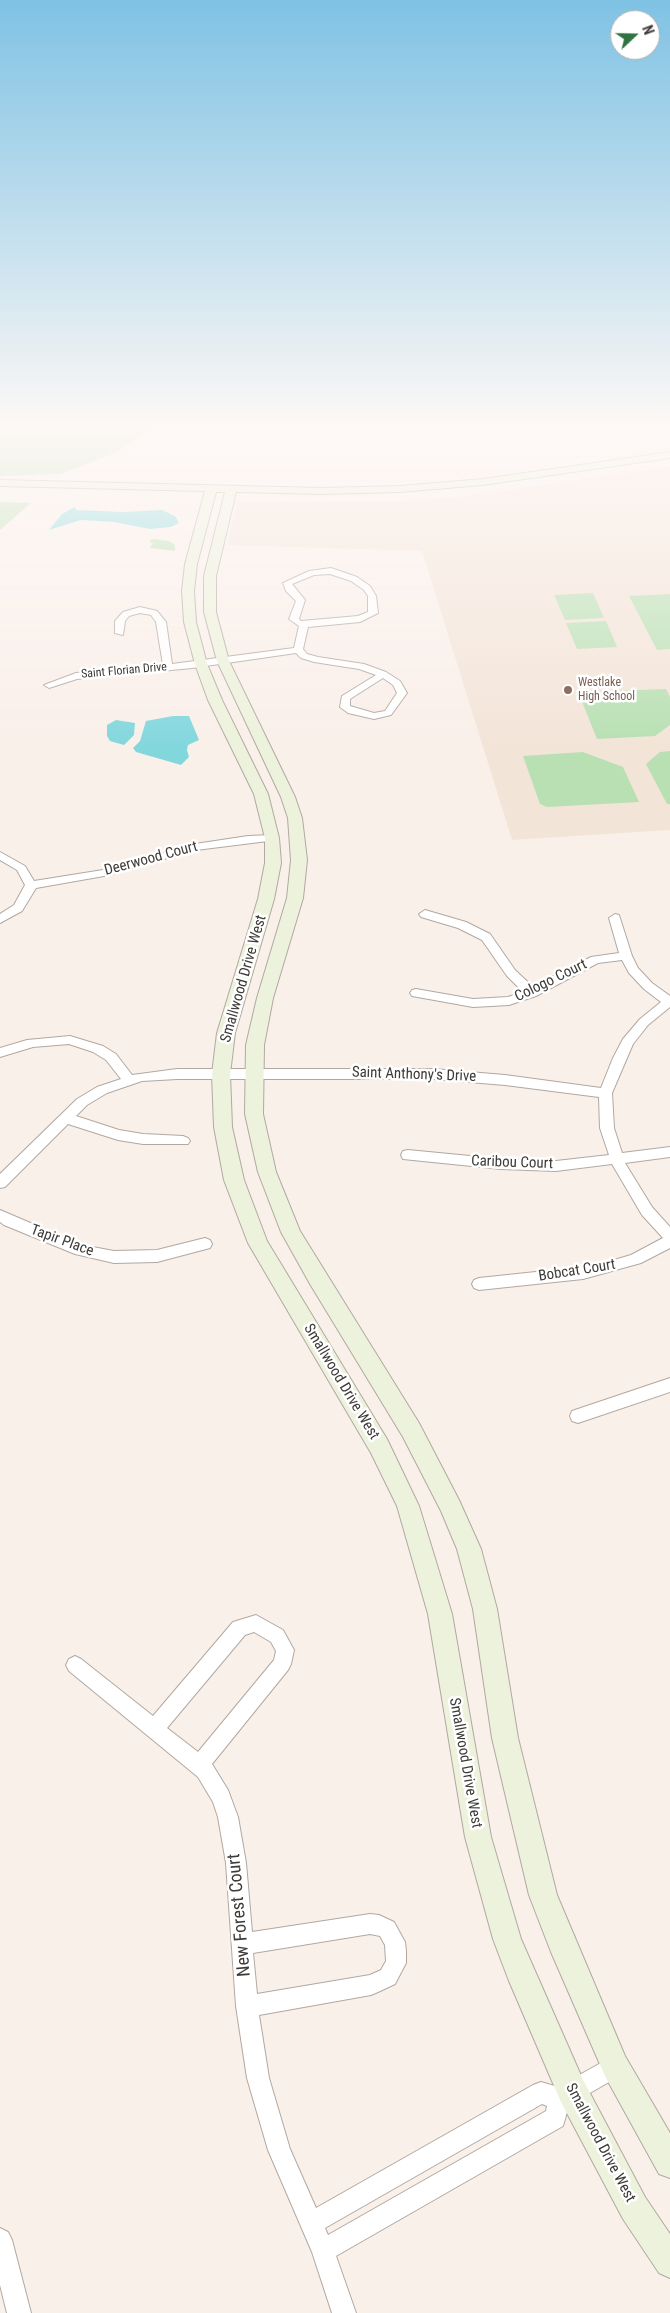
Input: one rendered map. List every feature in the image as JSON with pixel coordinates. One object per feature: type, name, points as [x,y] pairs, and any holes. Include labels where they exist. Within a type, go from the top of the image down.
[{"type":"street","name":"Smallwood Drive West","points":[[200,531],[189,576],[190,622],[201,664],[215,700],[262,794],[272,838],[273,863],[266,899],[226,1033],[221,1074],[223,1127],[234,1180],[250,1225],[279,1280],[380,1446],[408,1506],[440,1614],[478,1837],[507,1938],[566,2095],[634,2208],[670,2262]]},
{"type":"street","name":"Smallwood Drive West","points":[[220,531],[210,576],[210,612],[223,660],[288,797],[295,818],[298,837],[299,860],[295,898],[265,998],[254,1045],[252,1074],[254,1114],[266,1172],[287,1225],[317,1278],[387,1388],[411,1430],[451,1507],[469,1549],[485,1609],[505,1738],[531,1852],[544,1895],[561,1942],[615,2066],[670,2163]]},
{"type":"street","points":[[189,576],[196,569],[202,544],[207,541],[218,540]]},
{"type":"street","points":[[331,572],[354,579],[366,588],[372,596],[373,613],[369,616],[360,619],[304,625],[294,619],[301,603],[299,597],[288,587],[289,582],[312,573],[331,572]]},
{"type":"street","points":[[189,576],[210,576]]},
{"type":"street","points":[[120,633],[120,621],[126,614],[140,610],[154,613],[161,622],[168,667]]},
{"type":"street","points":[[304,625],[298,650],[312,659],[352,664],[383,674],[397,683],[402,693],[388,713],[374,716],[351,711],[345,707],[346,698],[383,674]]},
{"type":"street","name":"Saint Florian Drive","points":[[49,685],[76,676],[201,664],[298,650]]},
{"type":"street","name":"Deerwood Court","points":[[31,885],[104,872],[195,847],[248,839],[272,838]]},
{"type":"street","points":[[0,855],[21,868],[31,885],[26,897],[18,908],[0,919]]},
{"type":"street","points":[[425,914],[462,925],[486,937],[511,973],[532,993]]},
{"type":"street","points":[[615,918],[626,956],[633,970],[643,981],[670,1001],[644,1022],[628,1042],[619,1058],[606,1093],[607,1128],[616,1160],[635,1195],[670,1236]]},
{"type":"street","name":"Cologo Court","points":[[416,993],[464,1002],[485,1003],[514,1000],[532,993],[595,960],[626,956]]},
{"type":"street","points":[[0,1053],[32,1043],[70,1040],[98,1049],[111,1057],[129,1080]]},
{"type":"street","name":"Saint Anthony's Drive","points":[[0,1183],[65,1118],[93,1095],[129,1080],[164,1075],[433,1074],[506,1080],[606,1093]]},
{"type":"street","points":[[65,1118],[118,1135],[143,1139],[183,1141]]},
{"type":"street","name":"Caribou Court","points":[[408,1155],[534,1166],[556,1166],[670,1152]]},
{"type":"street","name":"Tapir Place","points":[[3,1222],[80,1250],[114,1257],[157,1256],[205,1244]]},
{"type":"street","name":"Bobcat Court","points":[[480,1284],[583,1273],[614,1266],[636,1259],[670,1241]]},
{"type":"street","points":[[578,1416],[670,1385]]},
{"type":"street","points":[[155,1728],[240,1628],[247,1624],[256,1623],[277,1636],[283,1643],[285,1650],[282,1664],[199,1765]]},
{"type":"street","name":"New Forest Court","points":[[75,1665],[199,1765],[213,1781],[228,1817],[236,1863],[244,1944],[247,2006],[253,2055],[264,2102],[279,2150],[323,2251],[344,2313]]},
{"type":"street","points":[[244,1944],[370,1924],[380,1925],[387,1929],[395,1942],[396,1951],[396,1963],[388,1977],[371,1985],[247,2006]]},
{"type":"street","points":[[323,2251],[555,2118],[566,2095],[615,2066]]},
{"type":"street","points":[[311,2223],[541,2093],[566,2095]]},
{"type":"street","points":[[0,2240],[14,2311]]},
{"type":"shaded area","name":"Westlake High School","points":[[230,531],[670,531],[670,830],[512,840],[422,551],[227,545]]},
{"type":"green space","points":[[152,539],[169,541],[175,545],[175,551],[150,548],[153,543],[149,542]]},
{"type":"green space","points":[[593,593],[604,618],[565,620],[554,595]]},
{"type":"green space","points":[[670,594],[670,649],[657,650],[629,596]]},
{"type":"green space","points":[[606,621],[617,647],[577,649],[566,623]]},
{"type":"green space","points":[[666,689],[670,697],[670,725],[655,736],[597,739],[579,694],[583,692]]},
{"type":"green space","points":[[670,751],[670,804],[667,804],[646,764],[660,752]]},
{"type":"green space","points":[[583,752],[623,767],[639,802],[547,807],[540,804],[523,756]]},
{"type":"water","points":[[173,716],[189,716],[199,740],[188,745],[189,757],[181,765],[136,752],[133,748],[140,741],[146,721]]},
{"type":"water","points":[[116,720],[135,723],[134,735],[124,745],[110,741],[107,736],[107,725]]},
{"type":"place","name":"Westlake High School","points":[[568,690]]}]
